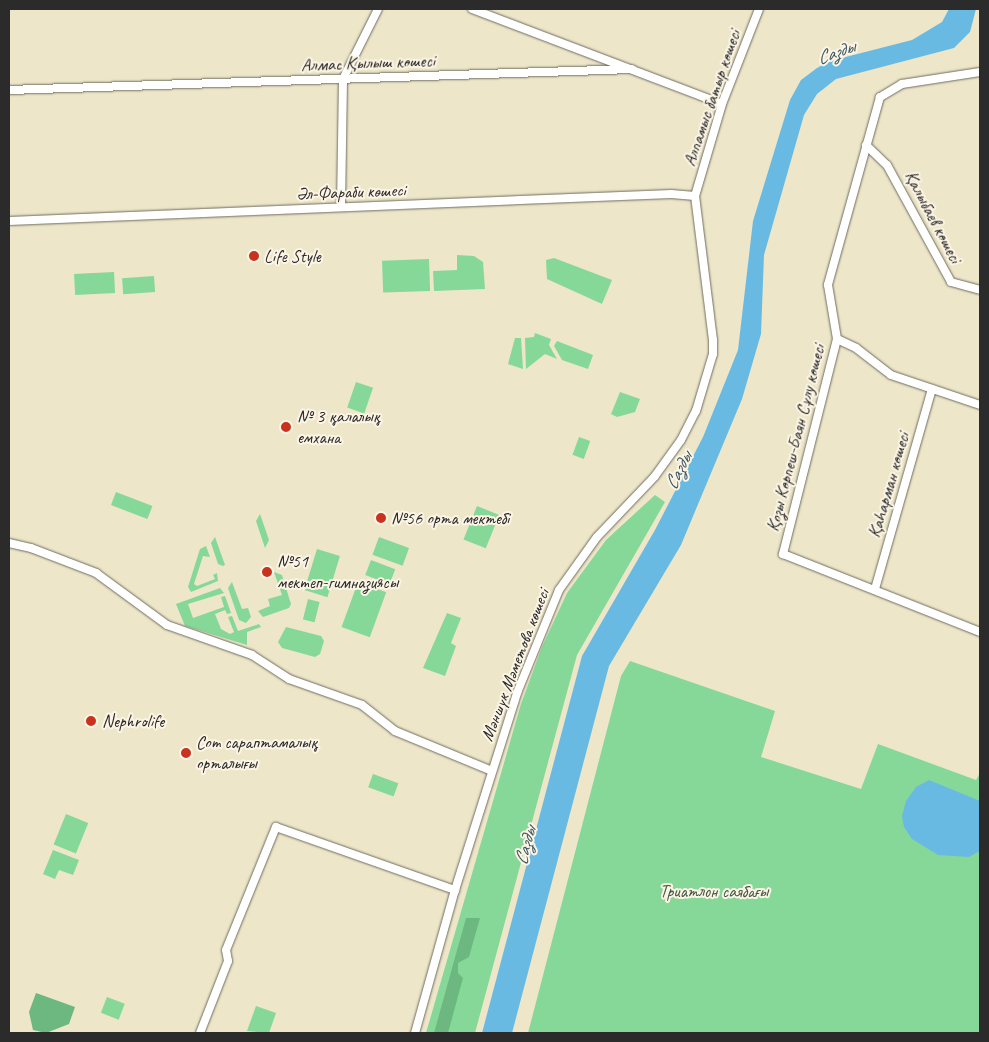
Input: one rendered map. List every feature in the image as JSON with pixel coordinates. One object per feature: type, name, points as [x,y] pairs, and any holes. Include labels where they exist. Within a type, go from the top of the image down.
[{"type":"street","points":[[341,207],[343,79],[378,9]]},
{"type":"street","points":[[472,9],[632,69]]},
{"type":"street","name":"Алпамыс батыр көшесі","points":[[695,196],[722,104],[759,9]]},
{"type":"street","name":"Алмас Қылыш көшесі","points":[[9,90],[632,69],[722,104]]},
{"type":"street","name":"Қозы Көрпеш-Баян Сұлу көшесі","points":[[875,589],[783,554],[837,339],[828,285],[880,97],[902,84],[980,72]]},
{"type":"street","name":"Қалыбаев көшесі","points":[[866,145],[887,165],[950,282],[980,290]]},
{"type":"street","name":"Әл-Фараби көшесі","points":[[9,221],[671,194],[695,196]]},
{"type":"street","name":"Мәншүк Мәметова көшесі","points":[[415,1033],[455,890],[517,694],[559,590],[597,538],[655,476],[681,440],[696,411],[713,354],[713,340],[695,196]]},
{"type":"street","points":[[837,339],[856,348],[891,375],[980,404]]},
{"type":"street","name":"Қаһарман көшесі","points":[[875,589],[932,389]]},
{"type":"street","points":[[9,543],[31,548],[96,573],[167,625],[252,655],[289,679],[362,705],[395,731],[492,772]]},
{"type":"street","points":[[875,589],[980,632]]},
{"type":"street","points":[[200,1033],[228,961],[226,950],[276,827],[455,890]]},
{"type":"green space","points":[[457,255],[474,256],[483,262],[485,289],[434,291],[433,271],[457,270]]},
{"type":"green space","points":[[554,258],[612,280],[602,304],[547,279],[546,260]]},
{"type":"green space","points":[[429,259],[430,291],[383,293],[382,261]]},
{"type":"green space","points":[[114,272],[115,293],[75,295],[74,274]]},
{"type":"green space","points":[[154,276],[155,292],[123,294],[122,278]]},
{"type":"green space","points":[[535,333],[551,339],[549,345],[557,359],[545,354],[526,369],[525,338],[534,337]]},
{"type":"green space","points":[[515,338],[521,338],[523,369],[508,364]]},
{"type":"green space","points":[[557,341],[593,355],[588,369],[562,360],[554,346]]},
{"type":"green space","points":[[356,382],[373,388],[364,413],[347,408]]},
{"type":"green space","points":[[620,392],[640,399],[635,412],[617,417],[611,414]]},
{"type":"green space","points":[[579,437],[590,441],[584,459],[573,455]]},
{"type":"green space","points":[[116,492],[152,506],[147,519],[111,505]]},
{"type":"green space","points":[[655,495],[665,502],[577,655],[475,1033],[426,1033],[521,704],[542,647],[567,593],[606,540]]},
{"type":"green space","points":[[477,506],[499,515],[486,548],[464,539]]},
{"type":"green space","points":[[260,514],[269,540],[265,548],[256,521]]},
{"type":"green space","points":[[215,537],[225,565],[223,566],[218,564],[211,543]]},
{"type":"green space","points":[[379,537],[409,548],[403,566],[373,555]]},
{"type":"green space","points":[[206,546],[210,557],[203,556],[194,584],[197,586],[215,579],[213,575],[217,573],[218,581],[191,592],[188,587],[200,549]]},
{"type":"green space","points":[[317,549],[340,556],[327,597],[304,590]]},
{"type":"green space","points":[[371,560],[395,569],[390,584],[365,575]]},
{"type":"green space","points":[[274,572],[282,575],[291,604],[289,608],[263,617],[258,611],[270,606],[268,599],[282,595]]},
{"type":"green space","points":[[232,582],[242,609],[248,608],[251,617],[246,623],[239,620],[228,588]]},
{"type":"green space","points":[[358,582],[386,592],[370,637],[342,627]]},
{"type":"green space","points":[[220,588],[224,593],[188,604],[193,618],[224,607],[221,597],[225,596],[231,613],[227,614],[225,610],[215,614],[221,629],[230,634],[234,632],[228,617],[232,616],[238,631],[259,624],[261,627],[247,632],[247,645],[185,626],[176,604]]},
{"type":"green space","points":[[308,599],[320,602],[315,622],[303,619]]},
{"type":"green space","points":[[447,613],[461,618],[451,643],[456,646],[445,676],[423,668]]},
{"type":"green space","points":[[286,627],[321,636],[324,641],[320,654],[315,657],[282,648],[278,642]]},
{"type":"green space","name":"Триатлон саябағы","points":[[630,661],[775,711],[761,757],[861,789],[878,744],[976,780],[980,773],[980,1033],[528,1033],[621,676]]},
{"type":"green space","points":[[373,774],[398,783],[394,796],[368,787]]},
{"type":"green space","points":[[66,814],[88,823],[76,854],[54,845]]},
{"type":"green space","points":[[53,850],[79,860],[73,875],[59,870],[55,879],[43,874]]},
{"type":"green space","points":[[466,918],[480,918],[469,957],[458,963],[458,973],[463,978],[448,1033],[434,1033]]},
{"type":"green space","points":[[36,993],[75,1007],[69,1024],[46,1033],[33,1030],[29,1012]]},
{"type":"green space","points":[[107,997],[125,1004],[119,1020],[101,1013]]},
{"type":"green space","points":[[256,1006],[276,1013],[269,1033],[247,1031]]},
{"type":"water","points":[[949,9],[976,9],[970,32],[954,48],[836,79],[817,94],[804,115],[764,255],[761,334],[742,399],[681,545],[609,666],[512,1033],[482,1033],[582,656],[655,530],[703,437],[738,350],[753,221],[790,100],[801,80],[817,68],[830,61],[912,40],[942,22]]},
{"type":"water","points":[[929,780],[980,801],[980,851],[969,857],[938,855],[912,839],[904,827],[902,816],[906,801],[916,787]]},
{"type":"place","name":"Life Style","points":[[254,256]]},
{"type":"place","name":"№ 3 қалалық емхана","points":[[286,427]]},
{"type":"place","name":"№56 орта мектебі","points":[[381,518]]},
{"type":"place","name":"№51 мектеп-гимназиясы","points":[[267,572]]},
{"type":"place","name":"Nephrolife","points":[[91,721]]},
{"type":"place","name":"Сот сараптамалық орталығы","points":[[186,753]]},
{"type":"water label","name":"Сазды","points":[[836,53]]},
{"type":"water label","name":"Сазды","points":[[679,471]]},
{"type":"water label","name":"Сазды","points":[[526,846]]}]
